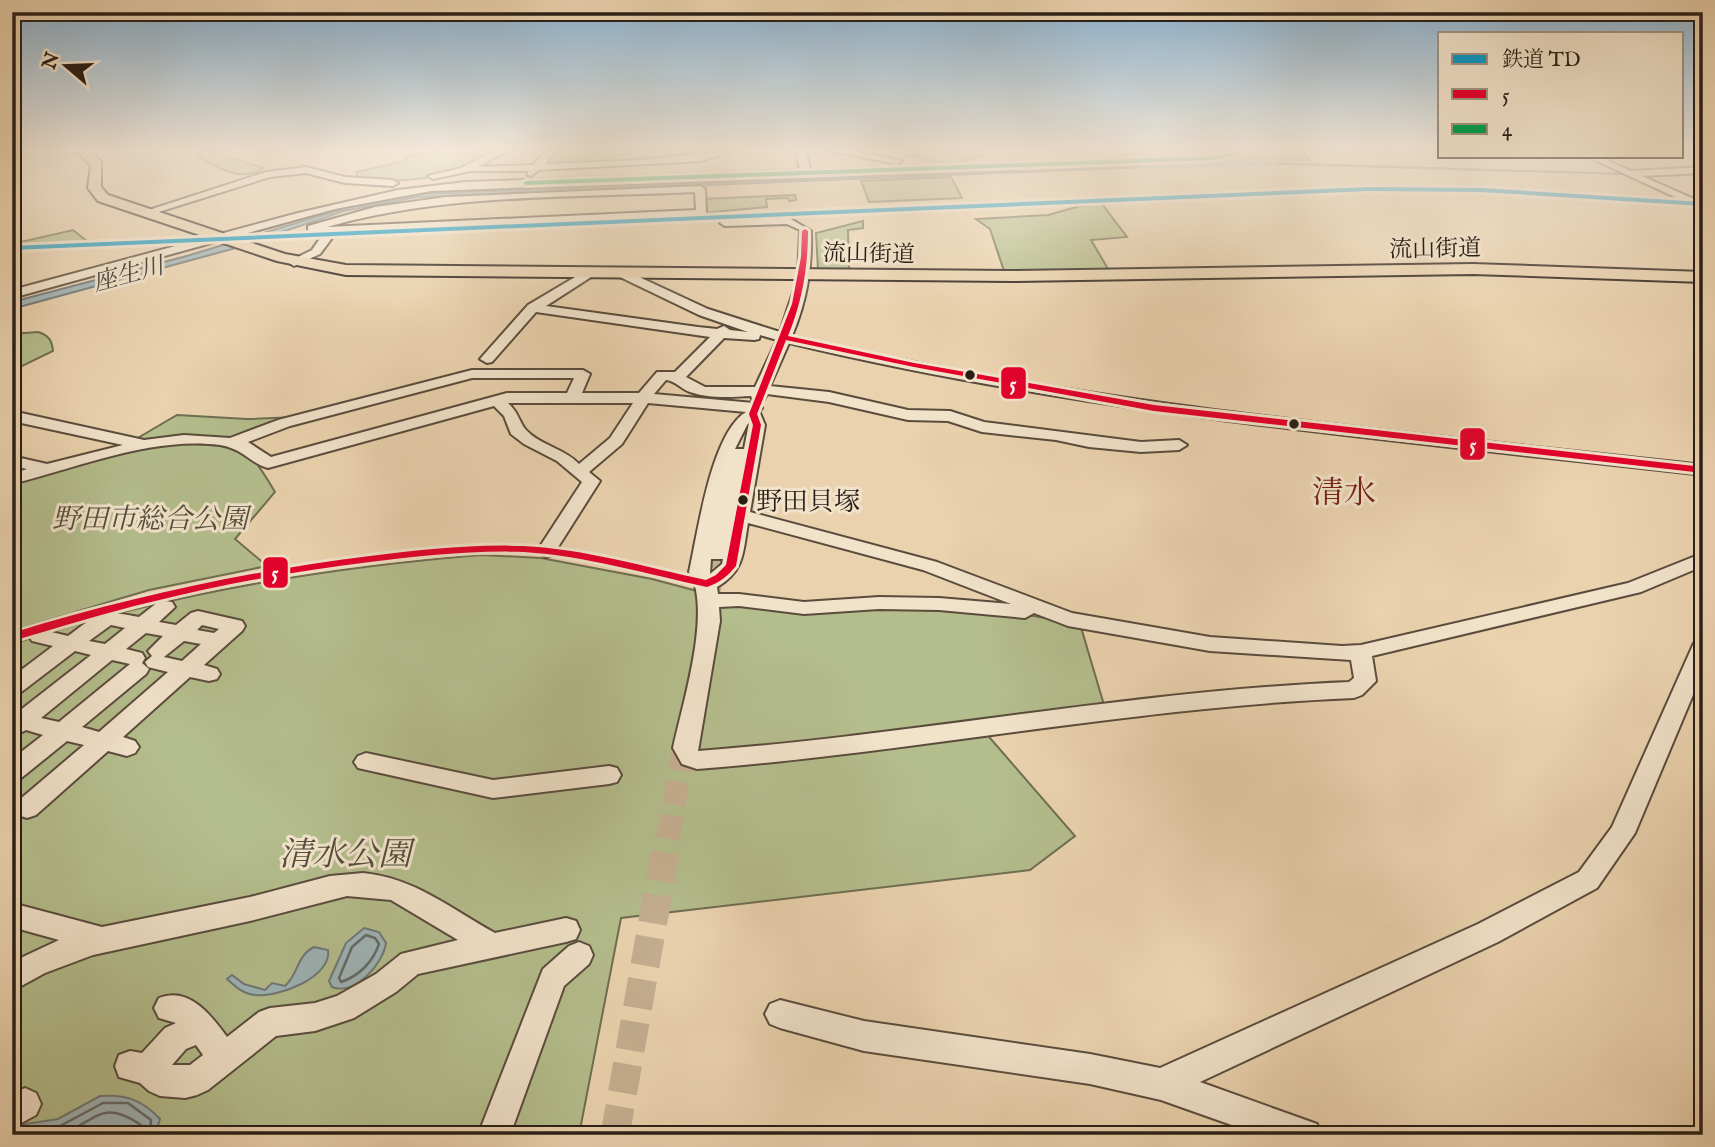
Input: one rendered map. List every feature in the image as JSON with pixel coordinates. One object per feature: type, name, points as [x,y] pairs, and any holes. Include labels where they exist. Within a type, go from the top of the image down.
[{"type":"main road","name":"流山街道","points":[[119,204],[294,262],[346,270],[587,274],[1148,276],[1473,269],[1703,277]]},
{"type":"street","points":[[148,212],[175,204]]},
{"type":"street","points":[[12,294],[226,238],[337,204]]},
{"type":"street","points":[[420,204],[388,208],[312,228],[332,230],[701,213],[701,204]]},
{"type":"street","points":[[510,222],[517,204]]},
{"type":"street","points":[[388,208],[394,213],[619,204]]},
{"type":"street","points":[[718,555],[739,454],[761,390],[786,338],[806,275],[802,229],[789,221],[725,223]]},
{"type":"street","points":[[294,262],[316,252],[332,230]]},
{"type":"street","points":[[487,359],[533,308],[587,274]]},
{"type":"street","points":[[624,274],[678,301],[766,333],[992,380],[1154,408],[1703,470]]},
{"type":"street","points":[[533,308],[586,313],[622,321],[718,334],[758,336],[766,333]]},
{"type":"street","points":[[678,377],[718,334],[733,323]]},
{"type":"street","points":[[232,443],[284,422],[472,374],[583,374],[572,398]]},
{"type":"street","points":[[578,473],[616,441],[637,413],[643,398],[662,375],[678,377],[687,386],[712,391],[761,390],[829,397],[908,415],[950,416],[982,427],[1056,435],[1089,442],[1141,447],[1179,445]]},
{"type":"street","points":[[421,388],[443,415]]},
{"type":"street","points":[[12,479],[143,444],[189,439],[250,447],[268,463],[507,398],[643,398],[753,411]]},
{"type":"street","points":[[497,401],[511,414],[517,431],[530,441],[564,457],[578,473],[591,481],[547,551]]},
{"type":"street","points":[[708,593],[731,566],[757,425],[753,411]]},
{"type":"street","points":[[753,411],[740,422],[725,452],[699,572],[708,593],[710,621],[691,729],[685,748],[690,758],[697,760],[775,754],[1239,695],[1354,690],[1365,681],[1362,652]]},
{"type":"street","points":[[12,416],[143,444]]},
{"type":"street","points":[[12,461],[49,469]]},
{"type":"street","points":[[740,517],[758,518],[930,566],[1051,614]]},
{"type":"street","points":[[708,593],[739,600],[804,608],[879,603],[939,604],[1051,614],[1156,637],[1210,645],[1291,651],[1362,652],[1634,588],[1703,559]]},
{"type":"street","points":[[16,723],[165,607]]},
{"type":"street","points":[[12,688],[101,621],[110,618],[180,633]]},
{"type":"street","points":[[12,773],[198,618],[235,626],[27,808]]},
{"type":"street","points":[[39,636],[209,674]]},
{"type":"street","points":[[1161,1084],[1488,933],[1588,880],[1622,833],[1703,645]]},
{"type":"street","points":[[16,723],[63,731],[127,747]]},
{"type":"street","points":[[366,762],[493,789],[609,775]]},
{"type":"street","points":[[12,978],[49,958],[104,941],[254,909],[299,894],[362,884],[386,887],[409,895],[464,932],[492,945]]},
{"type":"street","points":[[12,915],[104,941]]},
{"type":"street","points":[[201,1030],[176,1038],[139,1067],[160,1080],[185,1082],[197,1079],[270,1022],[315,1017],[344,1008],[376,990],[411,962],[492,945],[572,943],[546,992],[494,1135]]},
{"type":"street","points":[[170,1008],[184,1010],[224,1058]]},
{"type":"street","points":[[780,1014],[864,1036],[1090,1069],[1161,1084],[1306,1135]]},
{"type":"green space","points":[[704,204],[767,204],[767,207],[704,213]]},
{"type":"green space","points":[[1102,204],[1127,237],[1091,240],[1111,274],[1005,274],[990,229],[976,219],[1048,215],[1080,206]]},
{"type":"green space","points":[[863,221],[863,228],[848,230],[849,272],[822,272],[818,269],[816,233]]},
{"type":"green space","points":[[73,230],[88,242],[12,245],[12,244]]},
{"type":"green space","points":[[38,332],[49,339],[53,351],[12,371],[12,334]]},
{"type":"green space","points":[[177,415],[247,419],[298,417],[239,437],[186,437],[149,442],[136,439]]},
{"type":"green space","name":"野田市総合公園","points":[[189,442],[242,450],[265,476],[275,492],[235,539],[267,566],[149,590],[12,631],[12,482],[135,449]]},
{"type":"green space","name":"清水公園","points":[[481,555],[541,558],[652,579],[757,607],[913,605],[998,610],[1080,624],[1104,705],[977,723],[1075,836],[1030,870],[621,918],[579,1135],[12,1135],[12,644],[70,626],[185,597],[362,567]]},
{"type":"water","name":"座生川","points":[[383,204],[344,211],[232,249],[12,309],[12,302],[183,257],[350,207]]},
{"type":"water","points":[[364,928],[379,932],[386,943],[380,960],[358,983],[341,989],[332,987],[329,981],[346,943]]},
{"type":"water","points":[[314,947],[328,950],[322,969],[302,984],[289,989],[265,995],[251,994],[240,990],[227,979],[232,975],[244,984],[265,990],[272,983],[285,986],[304,955]]},
{"type":"water","points":[[100,1096],[126,1097],[147,1107],[160,1119],[155,1135],[12,1135],[12,1126],[58,1119]]},
{"type":"tunnel","points":[[711,595],[718,555]]},
{"type":"tunnel","points":[[668,838],[685,739]]},
{"type":"tunnel","points":[[615,1135],[668,836]]},
{"type":"rail line","name":"TD","points":[[12,248],[1034,204]]},
{"type":"rail line","name":"TD","points":[[1695,204],[1703,204]]},
{"type":"transit line","name":"5","points":[[12,637],[150,598],[244,578],[338,563],[446,551],[545,551],[606,561],[707,584],[720,577],[731,566],[757,425],[753,414],[796,304],[805,257],[805,231]]},
{"type":"transit line","name":"5","points":[[786,338],[914,365],[1154,408],[1703,470]]},
{"type":"place","name":"野田貝塚","points":[[743,500]]},
{"type":"district","name":"清水","points":[[1344,492]]}]
